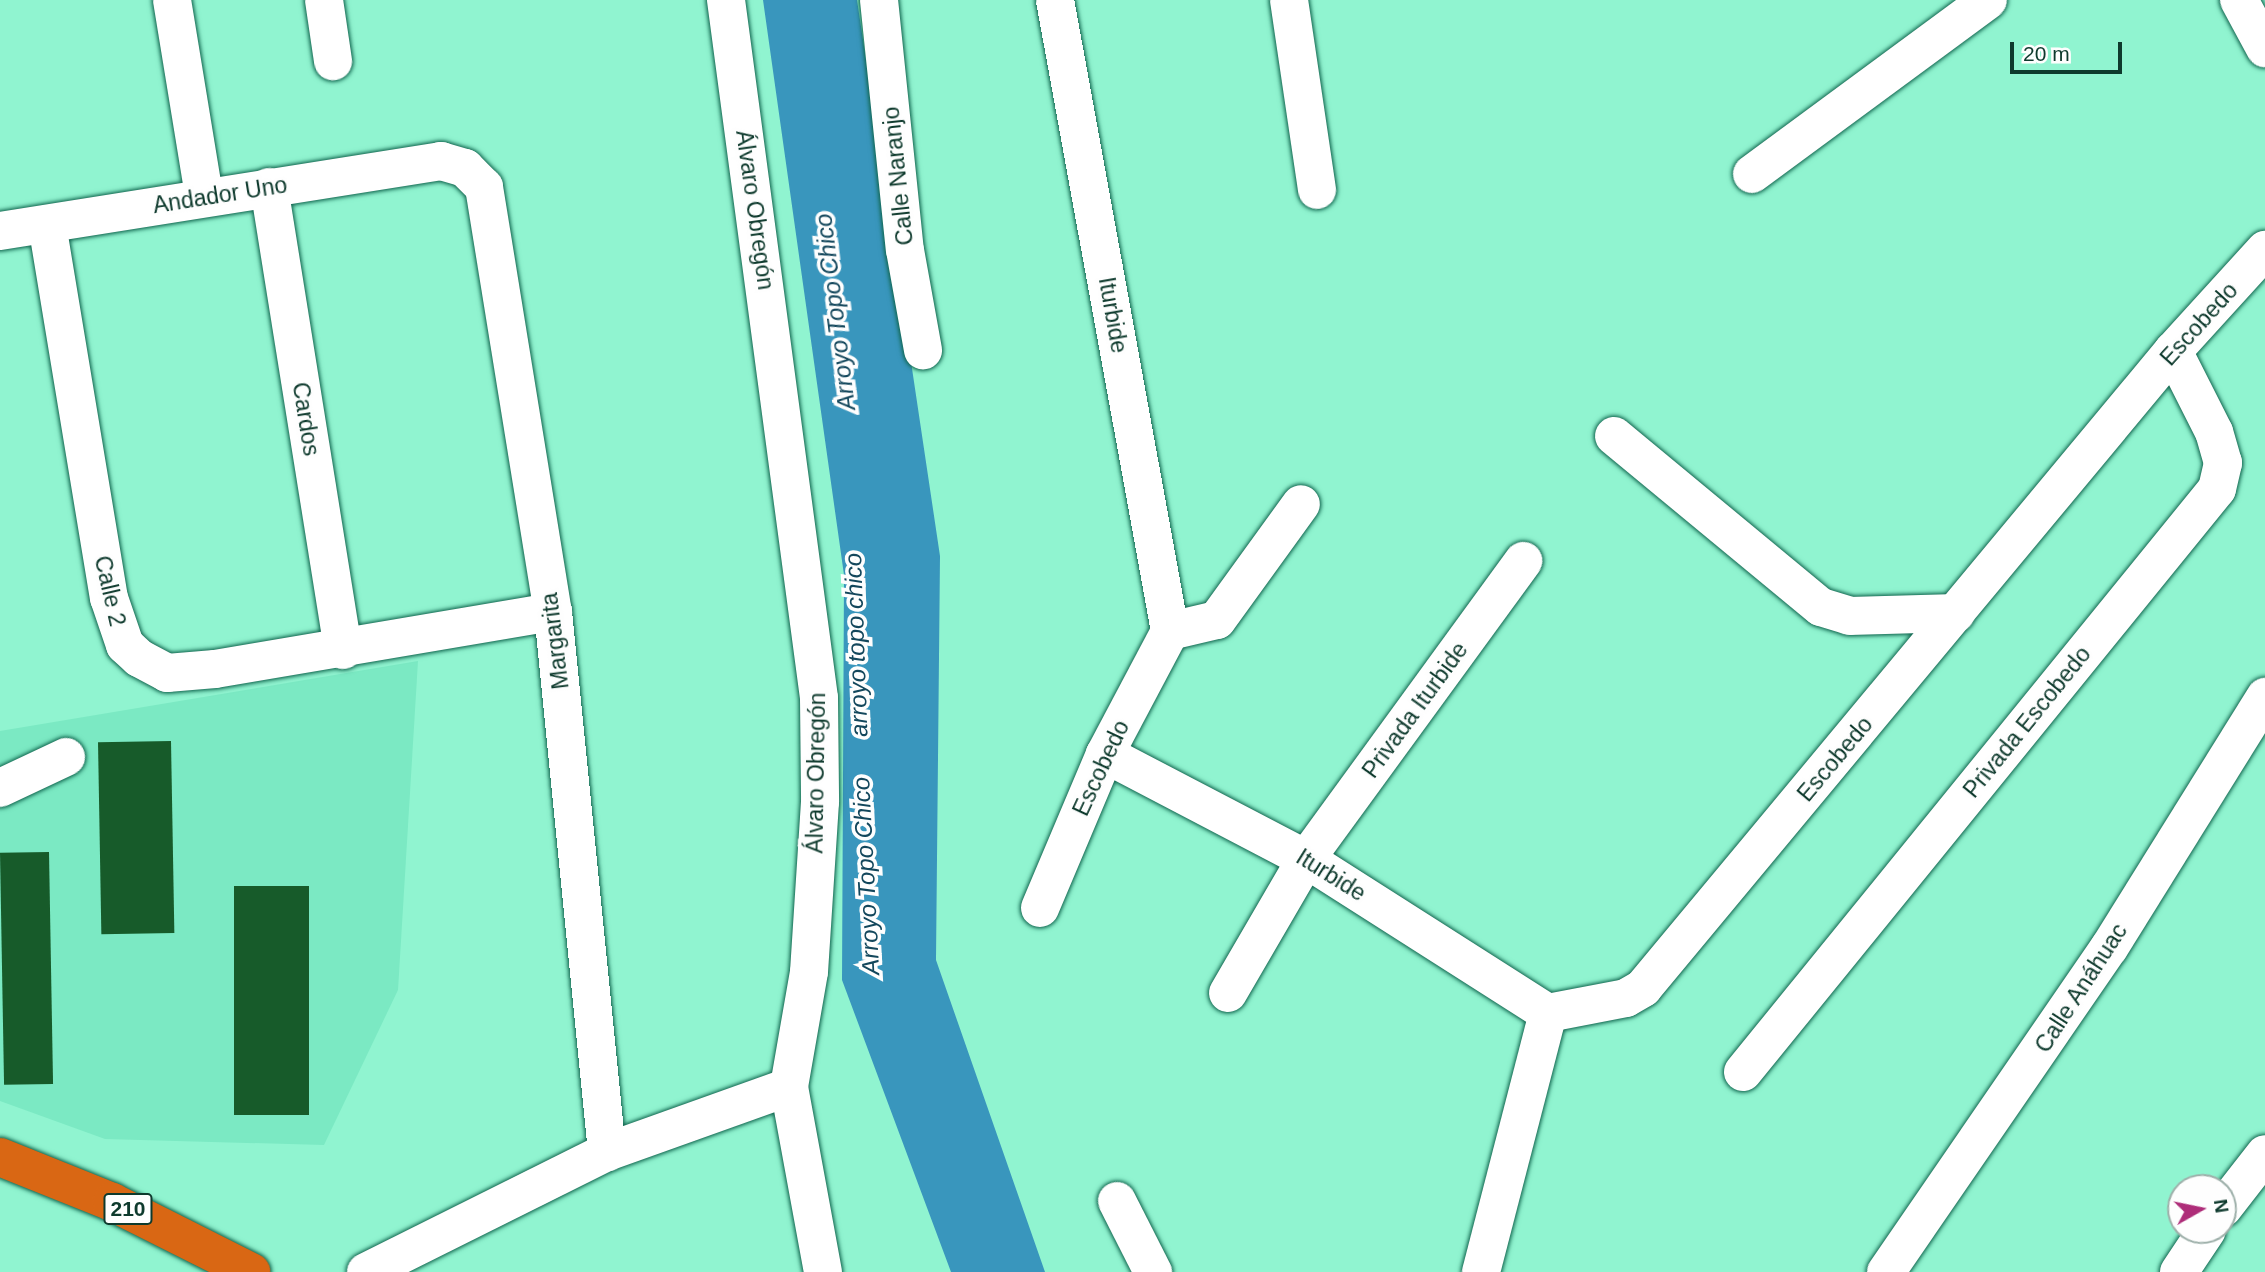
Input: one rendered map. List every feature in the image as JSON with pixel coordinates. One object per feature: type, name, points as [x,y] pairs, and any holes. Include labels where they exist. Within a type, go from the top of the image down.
[{"type":"highway","name":"210","points":[[0,1157],[112,1202],[251,1272]]},
{"type":"street","points":[[172,0],[204,197]]},
{"type":"street","points":[[324,0],[333,61]]},
{"type":"street","name":"Álvaro Obregón","points":[[726,0],[819,698],[820,802],[809,972],[789,1087]]},
{"type":"street","name":"Calle Naranjo","points":[[880,0],[905,250],[923,350]]},
{"type":"street","name":"Iturbide","points":[[1055,0],[1170,631]]},
{"type":"street","points":[[1289,0],[1317,190]]},
{"type":"street","points":[[1752,174],[1988,0]]},
{"type":"street","points":[[2239,0],[2265,48]]},
{"type":"street","name":"Andador Uno","points":[[0,231],[441,161]]},
{"type":"street","name":"Margarita","points":[[441,161],[475,174],[492,213],[553,612],[607,1152]]},
{"type":"street","name":"Cardos","points":[[270,187],[343,650]]},
{"type":"street","name":"Calle 2","points":[[47,224],[109,598],[125,645],[167,673],[343,650],[553,612]]},
{"type":"street","name":"Escobedo","points":[[1548,1013],[1626,998],[1643,988],[2173,351],[2265,250]]},
{"type":"street","name":"Privada Escobedo","points":[[1743,1072],[2217,489],[2223,463],[2214,432],[2173,351]]},
{"type":"street","points":[[1614,436],[1821,607],[1850,616],[1956,613]]},
{"type":"street","points":[[1170,631],[1217,620],[1301,504]]},
{"type":"street","name":"Privada Iturbide","points":[[1228,993],[1306,859],[1523,561]]},
{"type":"street","name":"Escobedo","points":[[1040,908],[1104,754],[1170,631]]},
{"type":"street","name":"Calle Anáhuac","points":[[1886,1272],[2109,948],[2265,697]]},
{"type":"street","name":"Iturbide","points":[[1104,754],[1306,859],[1548,1013]]},
{"type":"street","points":[[0,788],[66,757]]},
{"type":"street","points":[[1481,1272],[1548,1013]]},
{"type":"street","points":[[366,1272],[607,1152],[789,1087],[823,1272]]},
{"type":"street","points":[[2237,1190],[2265,1154]]},
{"type":"street","points":[[1117,1201],[1153,1272]]},
{"type":"street","points":[[2179,1272],[2198,1244]]},
{"type":"shaded area","points":[[418,661],[398,990],[324,1145],[105,1139],[0,1101],[0,731]]},
{"type":"water","points":[[763,0],[857,0],[940,556],[936,960],[1045,1272],[951,1272],[842,980],[844,575]]},
{"type":"building","points":[[171,741],[174,933],[101,934],[98,742]]},
{"type":"building","points":[[49,852],[53,1084],[4,1085],[0,853]]},
{"type":"building","points":[[234,886],[309,886],[309,1115],[234,1115]]},
{"type":"water label","name":"Arroyo Topo Chico","points":[[835,312]]},
{"type":"water label","name":"arroyo topo chico","points":[[856,645]]},
{"type":"water label","name":"Arroyo Topo Chico","points":[[866,876]]}]
